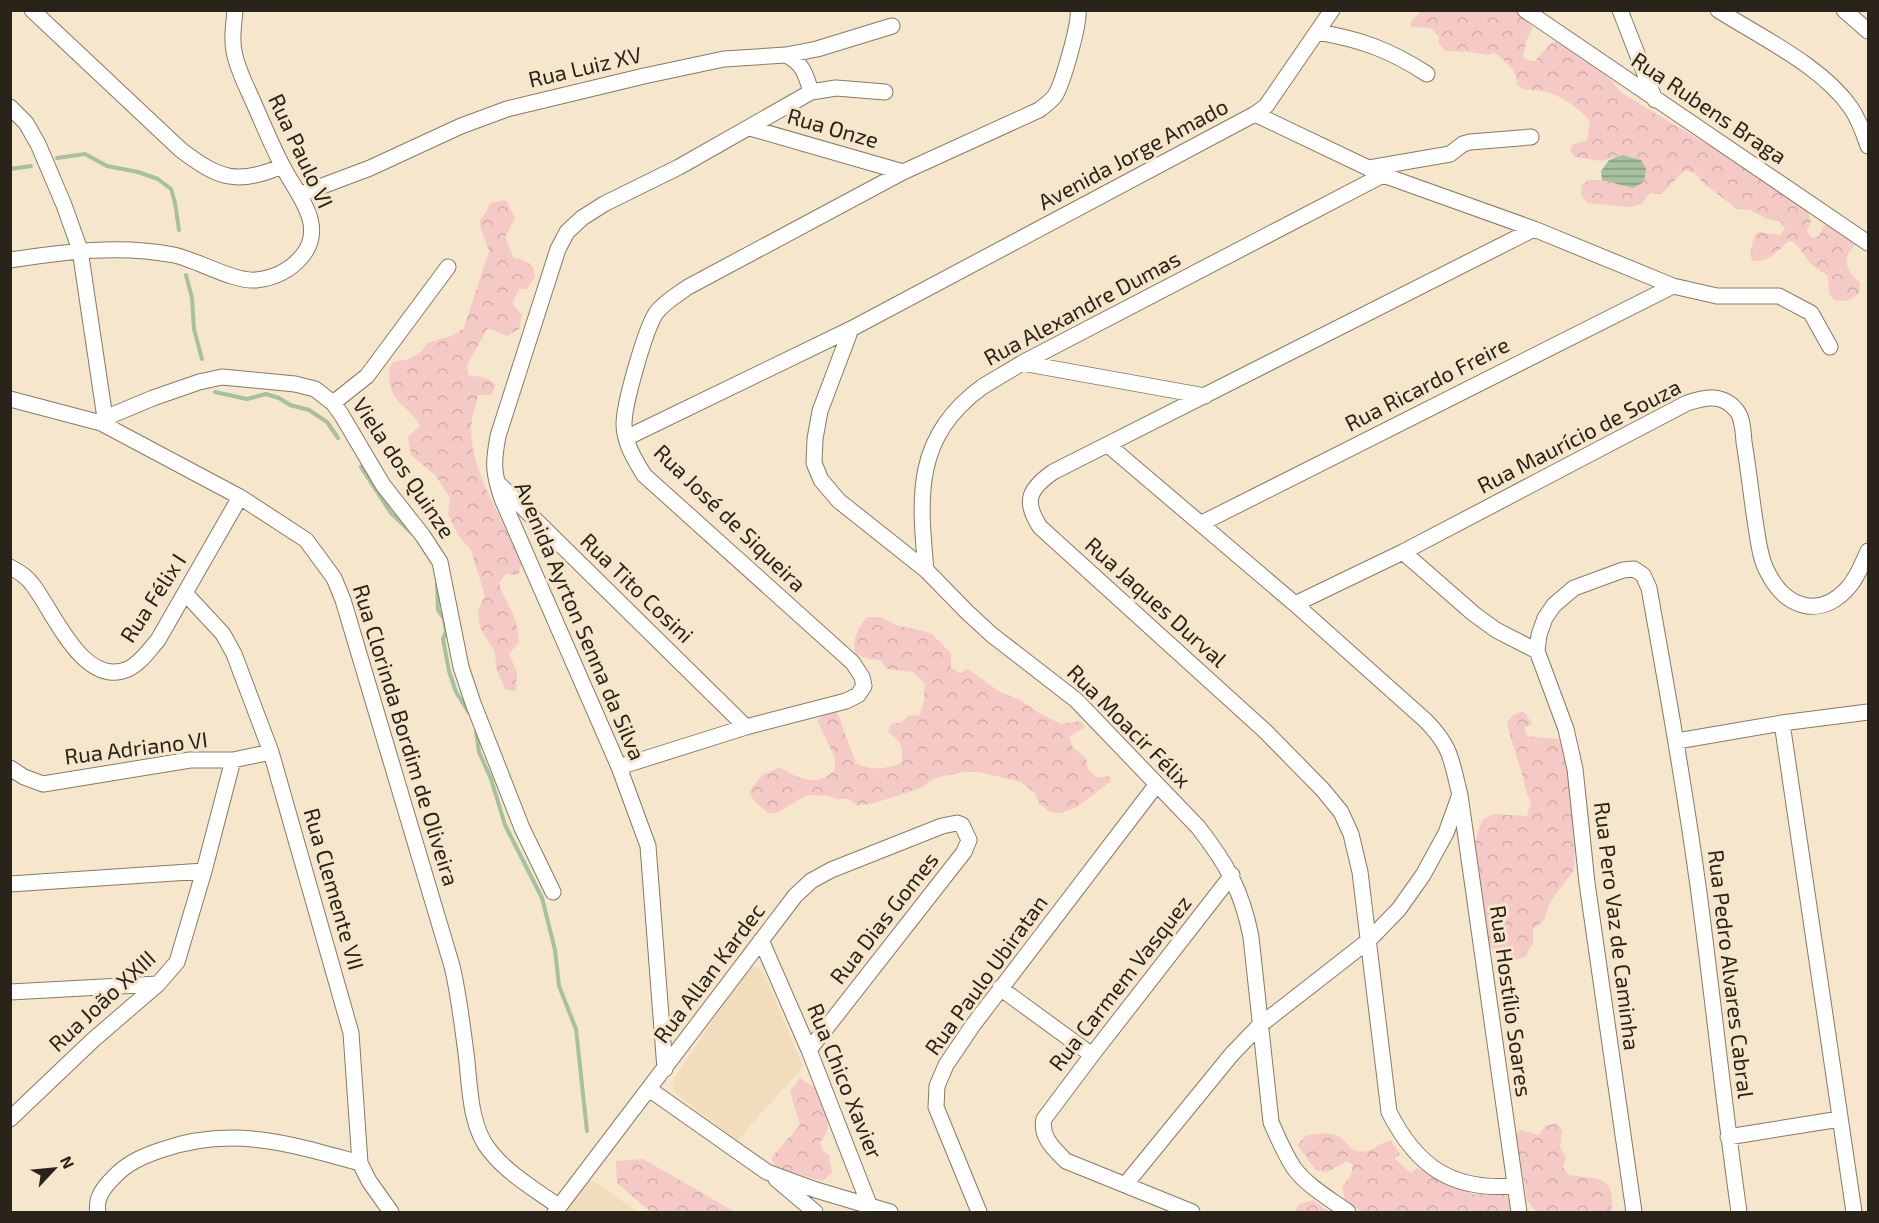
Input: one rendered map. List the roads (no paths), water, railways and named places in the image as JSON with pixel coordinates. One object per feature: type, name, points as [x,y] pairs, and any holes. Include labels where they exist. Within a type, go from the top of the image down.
[{"type":"street","points":[[32,10],[181,150],[206,169],[226,176],[243,178],[261,176],[282,166]]},
{"type":"street","name":"Rua Paulo VI","points":[[10,260],[80,250],[147,251],[175,255],[254,280],[276,276],[296,265],[308,248],[312,233],[310,220],[301,194],[282,166],[240,72],[234,51],[235,10]]},
{"type":"street","points":[[903,172],[1019,120],[1039,110],[1053,98],[1061,86],[1078,10]]},
{"type":"street","name":"Rua Rubens Braga","points":[[1525,10],[1869,243]]},
{"type":"street","points":[[1620,10],[1655,100]]},
{"type":"street","points":[[1718,10],[1832,84],[1853,111],[1869,146]]},
{"type":"street","points":[[1844,10],[1869,31]]},
{"type":"street","points":[[1255,114],[1266,106],[1317,32],[1325,13]]},
{"type":"street","name":"Rua Luiz XV","points":[[301,194],[370,168],[461,126],[507,109],[644,75],[724,59],[786,55],[892,26]]},
{"type":"street","points":[[1317,32],[1373,45],[1400,57],[1426,74]]},
{"type":"street","points":[[786,55],[802,66],[811,92]]},
{"type":"street","name":"Avenida Ayrton Senna da Silva","points":[[665,1069],[648,846],[619,767],[496,481],[493,463],[498,436],[558,249],[567,232],[582,218],[604,204],[679,167],[750,128],[811,92],[836,88],[885,92]]},
{"type":"street","points":[[10,107],[26,123],[38,144],[80,250],[103,420]]},
{"type":"street","name":"Avenida Jorge Amado","points":[[626,438],[851,329],[1255,114],[1376,172],[1534,229],[1673,286],[1717,296],[1779,296],[1811,313],[1830,347]]},
{"type":"street","name":"Rua Onze","points":[[750,128],[903,172]]},
{"type":"street","name":"Rua Alexandre Dumas","points":[[926,570],[921,513],[923,482],[931,447],[949,418],[981,388],[1022,363],[1376,172],[1450,154],[1463,144],[1470,142],[1531,137]]},
{"type":"street","name":"Rua José de Siqueira","points":[[619,767],[746,727],[846,701],[858,695],[864,686],[862,677],[853,663],[644,475],[634,459],[626,438],[624,424],[630,390],[655,314],[667,301],[688,287],[903,172]]},
{"type":"street","name":"Rua Jaques Durval","points":[[1515,1186],[1474,1185],[1446,1177],[1419,1155],[1401,1136],[1389,1112],[1360,872],[1351,834],[1341,812],[1323,790],[1265,731],[1040,527],[1029,506],[1031,493],[1039,482],[1053,472],[1534,229]]},
{"type":"street","points":[[333,403],[367,376],[448,267]]},
{"type":"street","name":"Rua Ricardo Freire","points":[[1202,523],[1673,286]]},
{"type":"street","name":"Rua Moacir Félix","points":[[851,329],[820,411],[814,463],[820,480],[839,501],[926,570],[992,635],[1076,700],[1198,827],[1216,850],[1232,875],[1247,914],[1271,1122],[1296,1170],[1315,1188],[1348,1212]]},
{"type":"street","points":[[1022,363],[1205,396]]},
{"type":"street","name":"Viela dos Quinze","points":[[103,420],[153,398],[199,382],[222,377],[295,384],[315,389],[333,403],[342,414],[383,485],[435,551],[440,562],[461,668],[522,828],[553,892]]},
{"type":"street","name":"Rua Maurício de Souza","points":[[1295,604],[1403,552],[1687,403],[1706,397],[1717,398],[1728,403],[1737,411],[1746,450],[1752,506],[1760,547],[1767,571],[1788,599],[1806,606],[1829,602],[1845,592],[1869,551]]},
{"type":"street","name":"Rua Clorinda Bordim de Oliveira","points":[[10,399],[103,420],[240,497],[306,540],[334,578],[343,600],[376,708],[452,966],[459,995],[478,1129],[488,1150],[557,1209]]},
{"type":"street","name":"Rua Hostílio Soares","points":[[1108,445],[1295,604],[1438,734],[1449,750],[1460,795],[1519,1212]]},
{"type":"street","name":"Rua Tito Cosini","points":[[496,481],[746,727]]},
{"type":"street","name":"Rua Félix I","points":[[10,567],[32,582],[66,637],[80,655],[95,667],[112,672],[128,669],[143,659],[158,640],[240,497]]},
{"type":"street","points":[[1403,552],[1474,614],[1496,630],[1537,651]]},
{"type":"street","name":"Rua Pedro Alvares Cabral","points":[[1537,651],[1539,635],[1545,618],[1554,605],[1574,588],[1623,570],[1634,569],[1643,575],[1649,588],[1677,741],[1699,893],[1739,1212]]},
{"type":"street","name":"Rua Clemente VII","points":[[185,593],[223,634],[234,654],[271,752],[351,1033],[360,1162],[369,1181],[391,1212]]},
{"type":"street","name":"Rua Pero Vaz de Caminha","points":[[1537,651],[1566,729],[1575,769],[1590,906],[1634,1212]]},
{"type":"street","points":[[1677,741],[1782,723],[1869,712]]},
{"type":"street","points":[[1782,723],[1854,1212]]},
{"type":"street","name":"Rua Adriano VI","points":[[10,768],[24,777],[43,784],[190,760],[233,760],[271,752]]},
{"type":"street","name":"Rua João XXIII","points":[[10,1119],[93,1040],[158,984],[177,962],[233,760]]},
{"type":"street","name":"Rua Paulo Ubiratan","points":[[979,1212],[936,1107],[937,1086],[946,1065],[1000,988],[1157,784]]},
{"type":"street","points":[[1192,1212],[1125,1185],[1232,1054],[1259,1026],[1368,941],[1399,909],[1423,875],[1446,833],[1460,795]]},
{"type":"street","name":"Rua Dias Gomes","points":[[809,1050],[964,852],[969,840],[962,825],[942,826]]},
{"type":"street","name":"Rua Allan Kardec","points":[[557,1209],[795,896],[811,881],[831,870],[942,826]]},
{"type":"street","points":[[10,884],[204,871]]},
{"type":"street","name":"Rua Carmem Vasquez","points":[[1125,1185],[1066,1161],[1045,1137],[1042,1127],[1044,1119],[1232,875]]},
{"type":"street","name":"Rua Chico Xavier","points":[[761,940],[809,1050],[870,1207]]},
{"type":"street","points":[[10,992],[158,984]]},
{"type":"street","points":[[1000,988],[1092,1055]]},
{"type":"street","points":[[650,1089],[767,1172],[815,1212]]},
{"type":"street","points":[[1728,1137],[1840,1119]]},
{"type":"street","points":[[98,1212],[97,1204],[104,1187],[120,1171],[139,1158],[173,1146],[209,1138],[249,1137],[278,1141],[360,1162]]},
{"type":"street","points":[[767,1172],[816,1190],[890,1212]]},
{"type":"waterway","points":[[57,158],[85,154],[107,166],[138,172],[158,179],[171,189],[179,230]]},
{"type":"waterway","points":[[10,169],[31,166]]},
{"type":"waterway","points":[[186,275],[192,298],[194,329],[202,359]]},
{"type":"waterway","points":[[215,392],[247,399],[266,394],[279,398],[290,405],[309,410],[327,422],[338,438]]},
{"type":"waterway","points":[[361,467],[391,513],[413,534]]},
{"type":"waterway","points":[[437,584],[438,610],[444,619],[446,632],[443,639],[449,671],[456,692],[469,713]]},
{"type":"waterway","points":[[476,731],[479,752],[491,779],[505,825],[542,898],[555,950],[559,986],[576,1029],[587,1131]]}]
